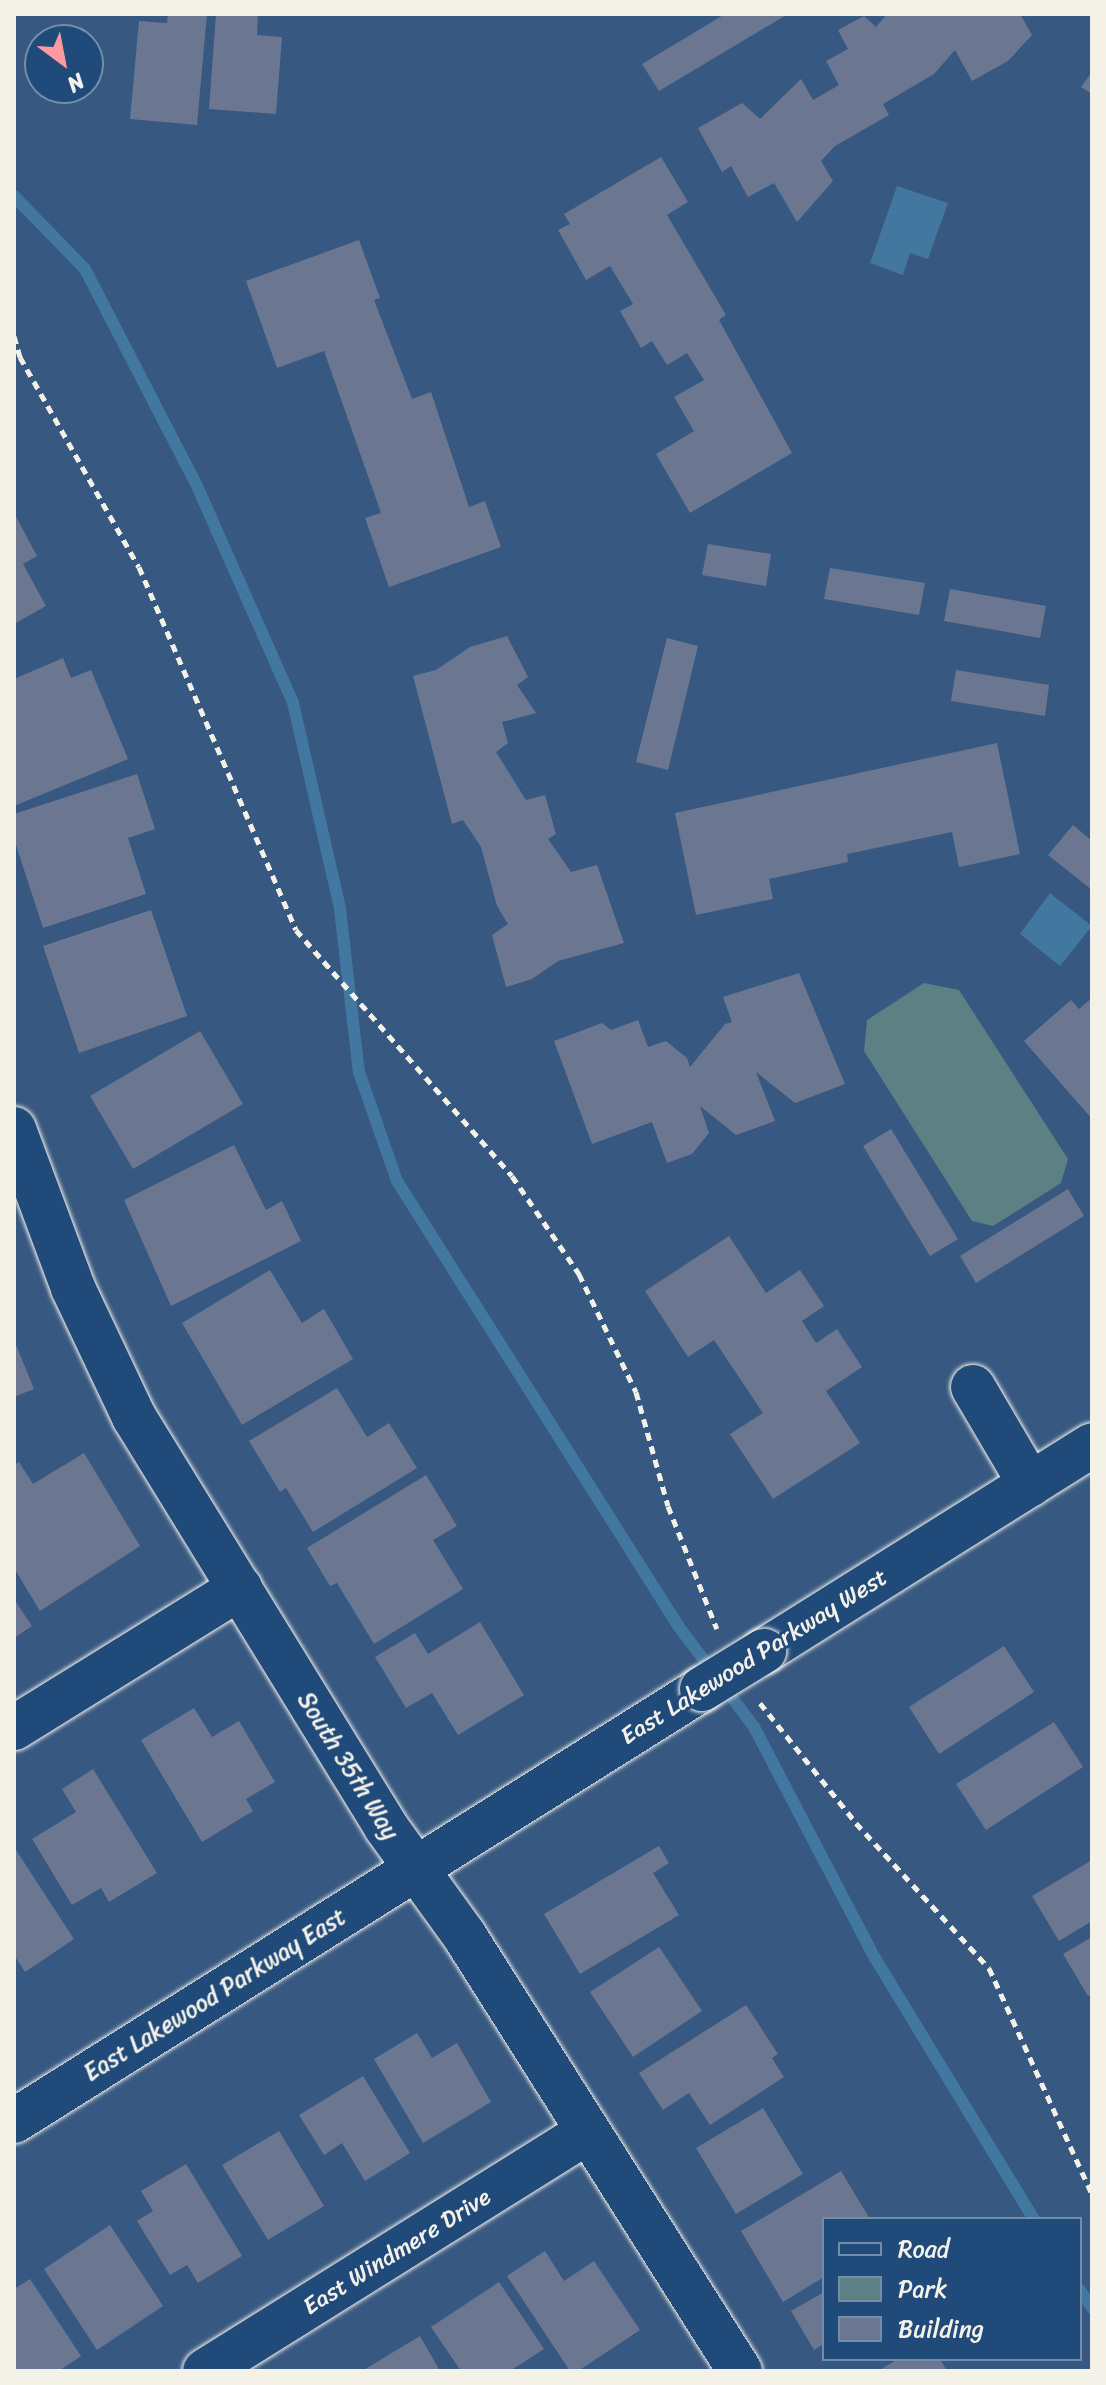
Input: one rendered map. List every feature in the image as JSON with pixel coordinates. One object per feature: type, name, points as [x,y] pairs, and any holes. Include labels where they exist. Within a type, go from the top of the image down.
[{"type":"street","name":"South 35th Way","points":[[14,1129],[73,1288],[134,1417],[415,1869],[464,1935],[740,2371]]},
{"type":"street","points":[[973,1387],[1030,1484]]},
{"type":"street","name":"East Lakewood Parkway West","points":[[415,1869],[1092,1445]]},
{"type":"street","points":[[14,1728],[240,1588]]},
{"type":"street","name":"East Lakewood Parkway East","points":[[14,2121],[415,1869]]},
{"type":"street","name":"East Windmere Drive","points":[[205,2371],[588,2132]]},
{"type":"path","points":[[14,336],[20,357],[139,567],[296,930],[512,1176],[579,1274],[636,1392],[668,1506],[705,1609],[720,1634]]},
{"type":"path","points":[[758,1699],[773,1725],[847,1812],[989,1968],[1092,2194]]},
{"type":"green space","points":[[924,983],[959,990],[1068,1159],[1061,1183],[993,1226],[972,1221],[864,1051],[867,1020]]},
{"type":"water","points":[[897,186],[948,203],[928,259],[910,253],[903,275],[870,263]]},
{"type":"water","points":[[1050,893],[1092,926],[1060,966],[1020,934]]},
{"type":"building","points":[[168,14],[207,14],[197,125],[130,119],[139,21],[167,23]]},
{"type":"building","points":[[216,14],[258,14],[257,35],[282,37],[276,114],[209,109]]},
{"type":"building","points":[[725,14],[788,14],[659,91],[642,64]]},
{"type":"building","points":[[887,14],[1020,14],[1032,35],[1008,61],[972,81],[955,50],[934,74],[883,104],[889,115],[835,146],[821,161],[833,181],[797,222],[774,183],[748,197],[731,166],[722,172],[698,128],[742,103],[760,119],[801,79],[813,100],[839,85],[826,61],[848,49],[838,30],[864,16],[876,27]]},
{"type":"building","points":[[1092,72],[1092,94],[1081,87]]},
{"type":"building","points":[[661,157],[688,202],[667,215],[726,315],[719,320],[792,453],[690,513],[656,454],[694,431],[674,397],[704,380],[687,353],[667,365],[652,341],[641,348],[620,311],[633,304],[610,266],[586,280],[558,230],[570,224],[564,214]]},
{"type":"building","points":[[359,240],[380,298],[374,300],[412,399],[431,392],[469,507],[485,501],[501,547],[389,587],[365,518],[381,513],[324,351],[277,368],[246,281]]},
{"type":"building","points":[[14,513],[37,556],[23,564],[46,606],[14,624]]},
{"type":"building","points":[[708,544],[771,554],[766,586],[702,575]]},
{"type":"building","points":[[830,568],[925,583],[919,615],[824,599]]},
{"type":"building","points":[[950,589],[1046,606],[1040,638],[944,621]]},
{"type":"building","points":[[507,636],[528,677],[517,685],[536,713],[502,722],[508,743],[496,752],[526,800],[545,795],[556,834],[548,839],[571,872],[597,865],[624,943],[558,961],[532,979],[506,987],[492,935],[508,924],[497,906],[481,847],[463,820],[452,824],[413,676],[436,670],[470,647]]},
{"type":"building","points":[[667,638],[698,646],[668,770],[636,762]]},
{"type":"building","points":[[63,658],[71,678],[91,670],[128,759],[14,806],[14,679]]},
{"type":"building","points":[[956,670],[1049,685],[1045,716],[951,701]]},
{"type":"building","points":[[997,743],[1020,854],[959,867],[952,832],[847,854],[848,862],[769,879],[773,899],[696,915],[675,813]]},
{"type":"building","points":[[137,774],[155,829],[128,838],[146,894],[43,928],[14,839],[14,814]]},
{"type":"building","points":[[1073,825],[1092,841],[1092,890],[1048,855]]},
{"type":"building","points":[[151,910],[187,1016],[79,1053],[43,946]]},
{"type":"building","points":[[799,973],[845,1084],[795,1103],[756,1072],[775,1121],[736,1135],[700,1106],[709,1133],[692,1154],[667,1163],[652,1122],[592,1144],[554,1041],[602,1023],[611,1030],[638,1020],[648,1047],[666,1041],[687,1058],[690,1067],[725,1024],[732,1022],[723,997]]},
{"type":"building","points":[[1092,998],[1092,1119],[1024,1041],[1071,1000],[1079,1009]]},
{"type":"building","points":[[200,1031],[243,1104],[133,1169],[90,1096]]},
{"type":"building","points":[[891,1129],[958,1239],[930,1256],[863,1146]]},
{"type":"building","points":[[234,1145],[266,1210],[282,1201],[301,1241],[171,1306],[124,1200]]},
{"type":"building","points":[[1068,1189],[1084,1216],[976,1283],[960,1256]]},
{"type":"building","points":[[729,1236],[766,1293],[800,1270],[824,1306],[802,1321],[816,1343],[837,1329],[862,1367],[826,1391],[860,1443],[773,1499],[730,1434],[763,1413],[714,1340],[688,1357],[645,1291]]},
{"type":"building","points":[[270,1270],[302,1323],[324,1309],[353,1359],[242,1425],[182,1323]]},
{"type":"building","points":[[14,1340],[34,1389],[14,1397]]},
{"type":"building","points":[[337,1388],[367,1437],[389,1423],[417,1468],[313,1532],[286,1488],[280,1492],[249,1441]]},
{"type":"building","points":[[84,1453],[140,1546],[40,1611],[14,1568],[14,1465],[19,1462],[33,1484]]},
{"type":"building","points":[[426,1475],[457,1526],[433,1540],[463,1589],[374,1644],[337,1583],[330,1586],[307,1548]]},
{"type":"building","points":[[14,1599],[32,1626],[14,1638]]},
{"type":"building","points":[[480,1622],[524,1695],[458,1735],[432,1693],[406,1708],[375,1657],[415,1633],[428,1654]]},
{"type":"building","points":[[1004,1646],[1034,1692],[939,1754],[909,1707]]},
{"type":"building","points":[[194,1708],[212,1737],[239,1721],[275,1782],[246,1799],[253,1811],[202,1842],[141,1740]]},
{"type":"building","points":[[1054,1722],[1083,1767],[986,1830],[956,1784]]},
{"type":"building","points":[[93,1769],[157,1873],[109,1902],[101,1888],[72,1905],[32,1839],[76,1812],[62,1789]]},
{"type":"building","points":[[659,1846],[669,1863],[653,1873],[679,1915],[580,1974],[544,1914]]},
{"type":"building","points":[[14,1847],[74,1939],[25,1972],[14,1955]]},
{"type":"building","points":[[1092,1860],[1092,1921],[1059,1941],[1032,1896]]},
{"type":"building","points":[[1092,1937],[1092,1994],[1088,1996],[1063,1954]]},
{"type":"building","points":[[659,1947],[702,2011],[633,2057],[590,1992]]},
{"type":"building","points":[[746,2005],[778,2054],[772,2058],[784,2077],[710,2125],[689,2093],[663,2110],[639,2073]]},
{"type":"building","points":[[417,2033],[432,2058],[457,2043],[491,2102],[423,2143],[374,2059]]},
{"type":"building","points":[[363,2076],[410,2153],[365,2181],[342,2143],[324,2155],[299,2115]]},
{"type":"building","points":[[763,2108],[803,2174],[736,2214],[696,2148]]},
{"type":"building","points":[[279,2131],[324,2206],[268,2240],[222,2165]]},
{"type":"building","points":[[186,2164],[242,2256],[198,2283],[187,2265],[170,2275],[137,2221],[153,2211],[141,2191]]},
{"type":"building","points":[[841,2171],[869,2217],[822,2217],[822,2278],[783,2302],[741,2231]]},
{"type":"building","points":[[110,2225],[163,2306],[97,2350],[44,2269]]},
{"type":"building","points":[[545,2251],[564,2281],[594,2261],[640,2330],[578,2371],[570,2371],[507,2276]]},
{"type":"building","points":[[30,2279],[81,2356],[59,2371],[14,2371],[14,2289]]},
{"type":"building","points":[[499,2282],[544,2349],[510,2371],[461,2371],[431,2327]]},
{"type":"building","points":[[822,2293],[822,2345],[814,2350],[791,2311]]},
{"type":"building","points":[[420,2336],[440,2371],[362,2371]]},
{"type":"building","points":[[895,2361],[941,2361],[947,2371],[878,2371]]},
{"type":"waterway","points":[[14,196],[85,269],[197,486],[293,703],[340,909],[359,1072],[397,1181],[679,1627],[754,1727],[875,1958],[1033,2217]]},
{"type":"waterway","points":[[1082,2293],[1092,2308]]}]
